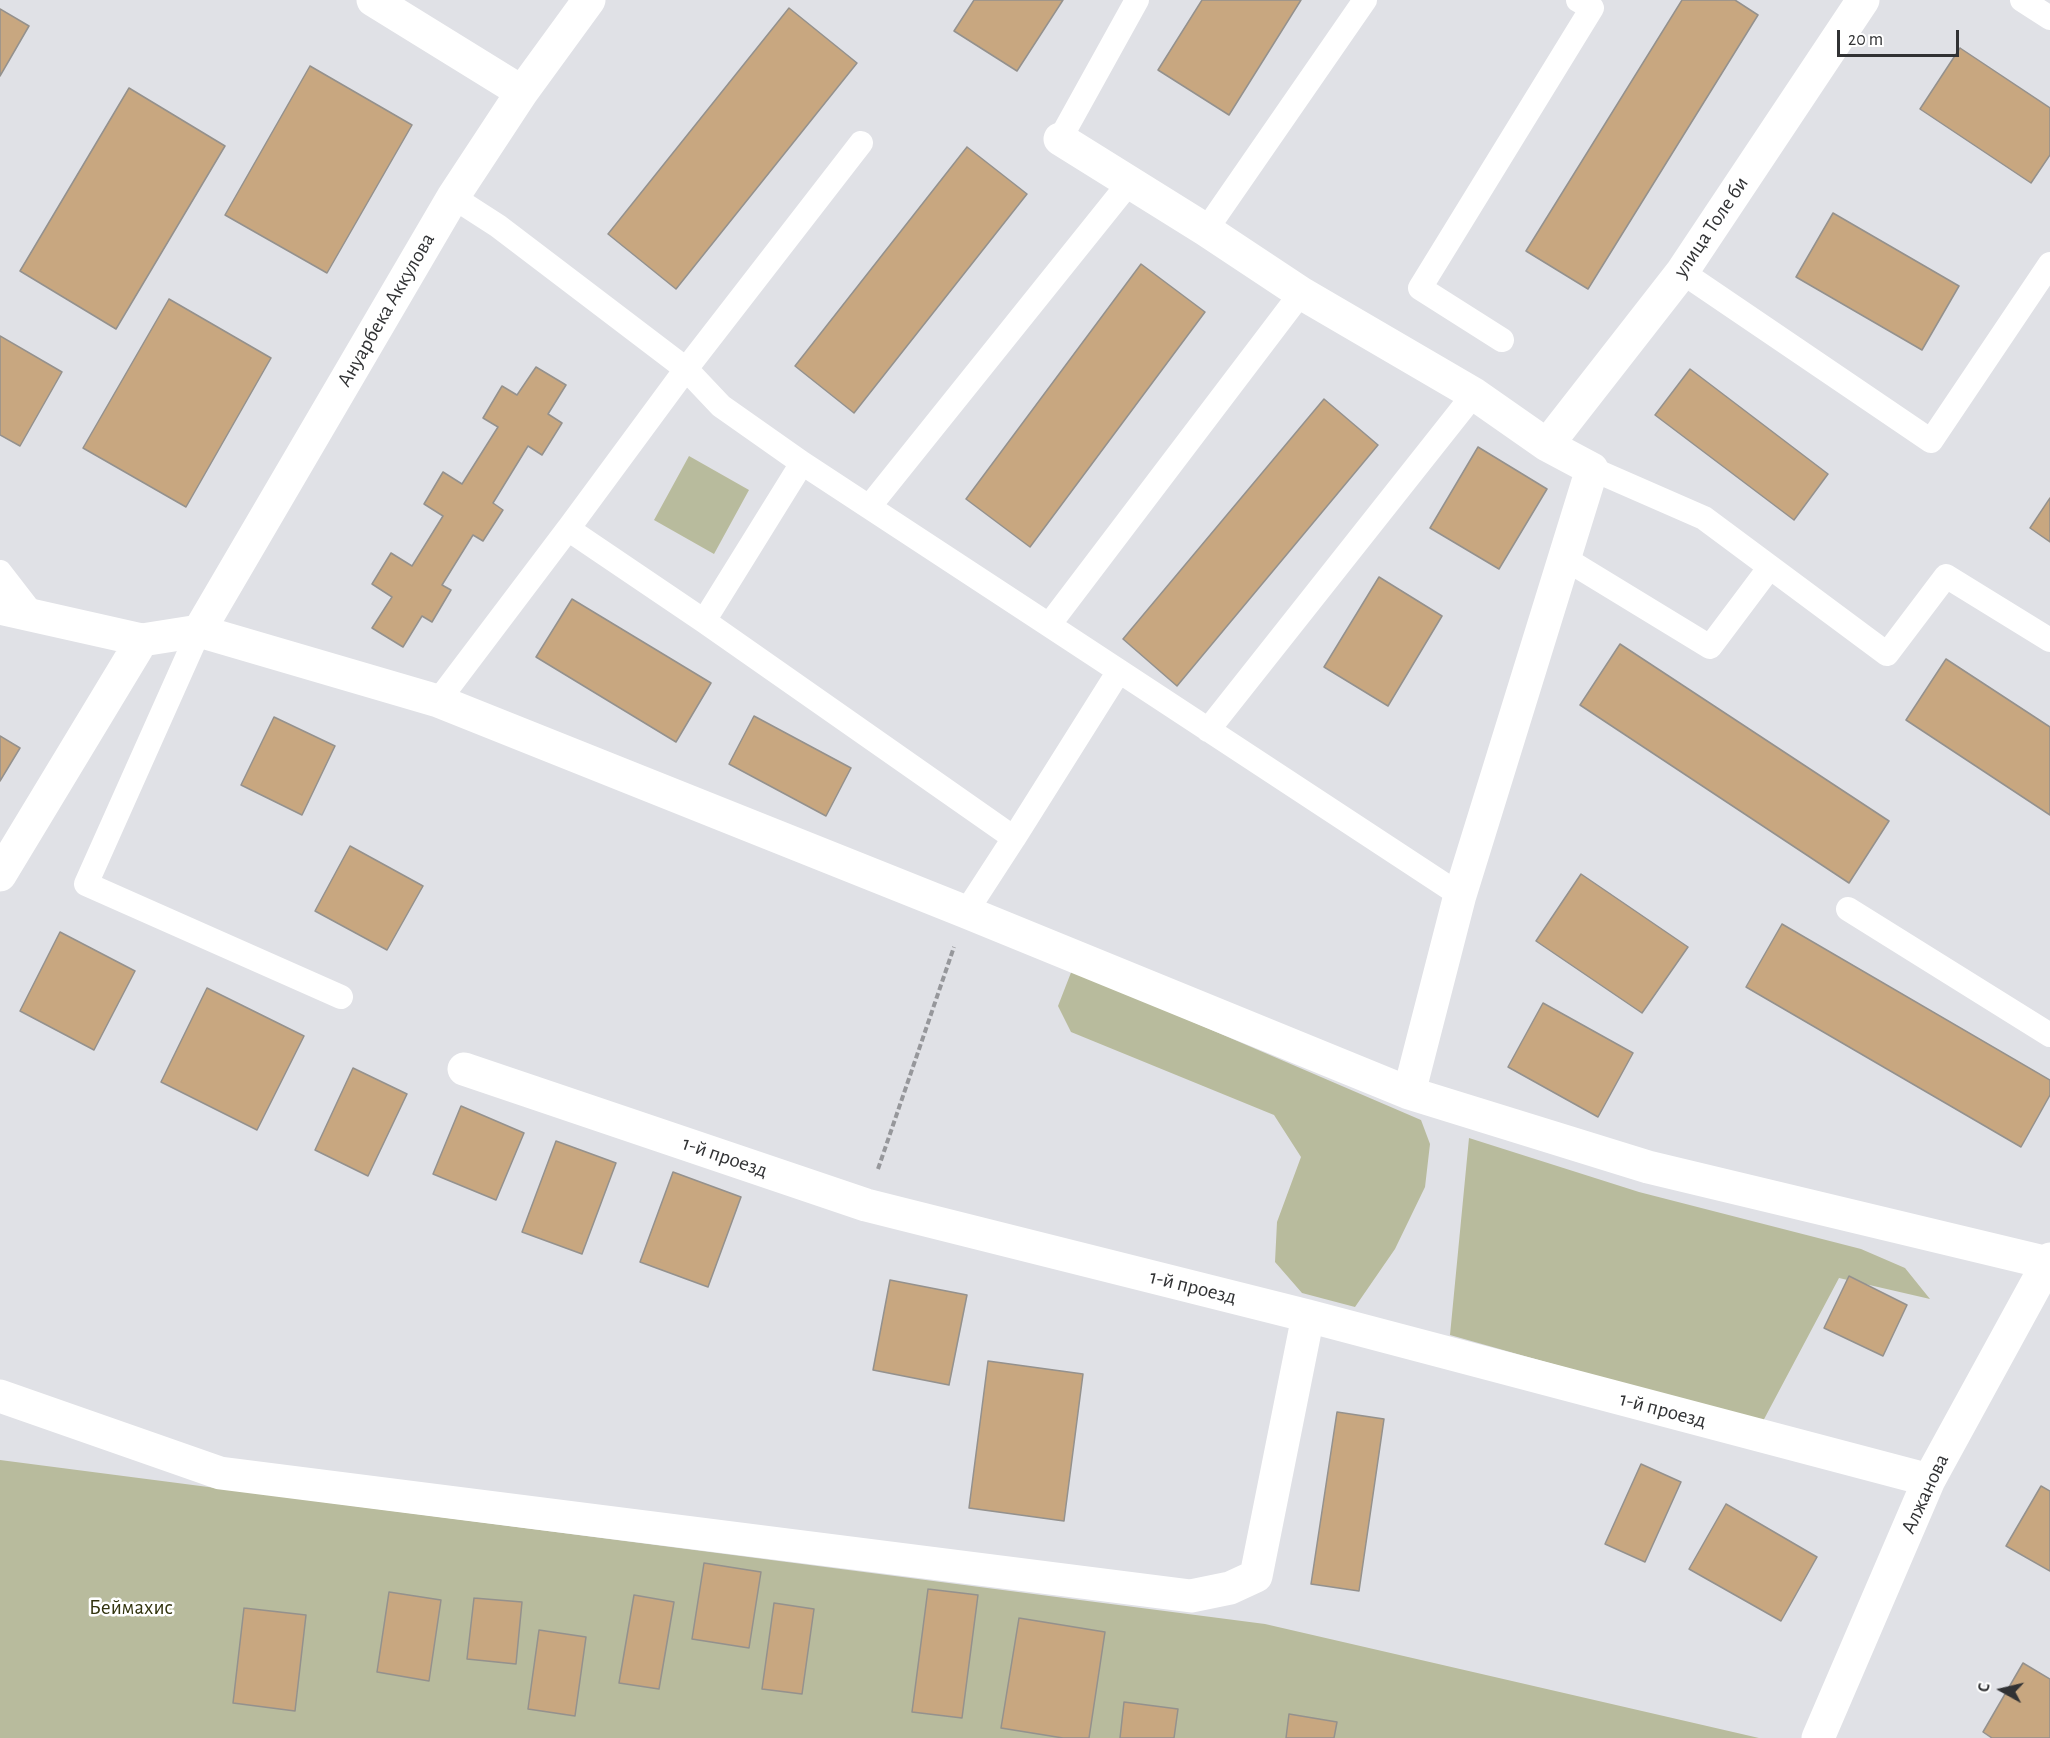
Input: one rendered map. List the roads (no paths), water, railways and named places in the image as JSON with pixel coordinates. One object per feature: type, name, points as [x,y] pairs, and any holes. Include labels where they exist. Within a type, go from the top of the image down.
[{"type":"street","points":[[373,0],[522,92]]},
{"type":"street","name":"Ануарбека Аккулова","points":[[199,631],[453,197],[522,92],[589,0]]},
{"type":"street","name":"улица Толе би","points":[[1547,445],[1682,272],[1863,0]]},
{"type":"street","points":[[1060,139],[1301,292],[1474,394],[1547,445],[1592,469],[1460,895],[1409,1093]]},
{"type":"street","points":[[0,608],[142,640],[199,631],[438,701],[966,912],[1409,1093],[1648,1167],[2049,1261]]},
{"type":"street","points":[[0,875],[142,640]]},
{"type":"street","name":"1-й проезд","points":[[464,1069],[866,1205],[1308,1316],[1929,1480]]},
{"type":"street","name":"Алжанова","points":[[1818,1738],[1929,1480],[2049,1261]]},
{"type":"street","points":[[0,1396],[219,1473],[1191,1596],[1230,1588],[1256,1576],[1308,1316]]},
{"type":"lane","points":[[1060,139],[1137,0]]},
{"type":"lane","points":[[1206,230],[1365,0]]},
{"type":"lane","points":[[1502,340],[1420,288],[1592,8],[1578,0]]},
{"type":"lane","points":[[2022,0],[2050,18]]},
{"type":"lane","points":[[438,701],[686,369],[861,143]]},
{"type":"lane","points":[[869,507],[1128,183]]},
{"type":"lane","points":[[453,197],[498,226],[686,369],[721,406],[802,463],[1460,895]]},
{"type":"lane","points":[[1682,272],[1931,441],[2050,264]]},
{"type":"lane","points":[[1049,625],[1301,292]]},
{"type":"lane","points":[[1208,730],[1474,394]]},
{"type":"lane","points":[[704,621],[802,463]]},
{"type":"lane","points":[[1592,469],[1704,518],[1887,654],[1946,576],[2050,639]]},
{"type":"lane","points":[[568,529],[704,621],[1014,838]]},
{"type":"lane","points":[[1564,558],[1710,647],[1770,567]]},
{"type":"lane","points":[[0,572],[34,616]]},
{"type":"lane","points":[[199,631],[86,884],[341,998]]},
{"type":"lane","points":[[966,912],[1119,671]]},
{"type":"lane","points":[[1848,909],[2050,1035]]},
{"type":"park label","name":"Беймахис","points":[[131,1608]]}]
